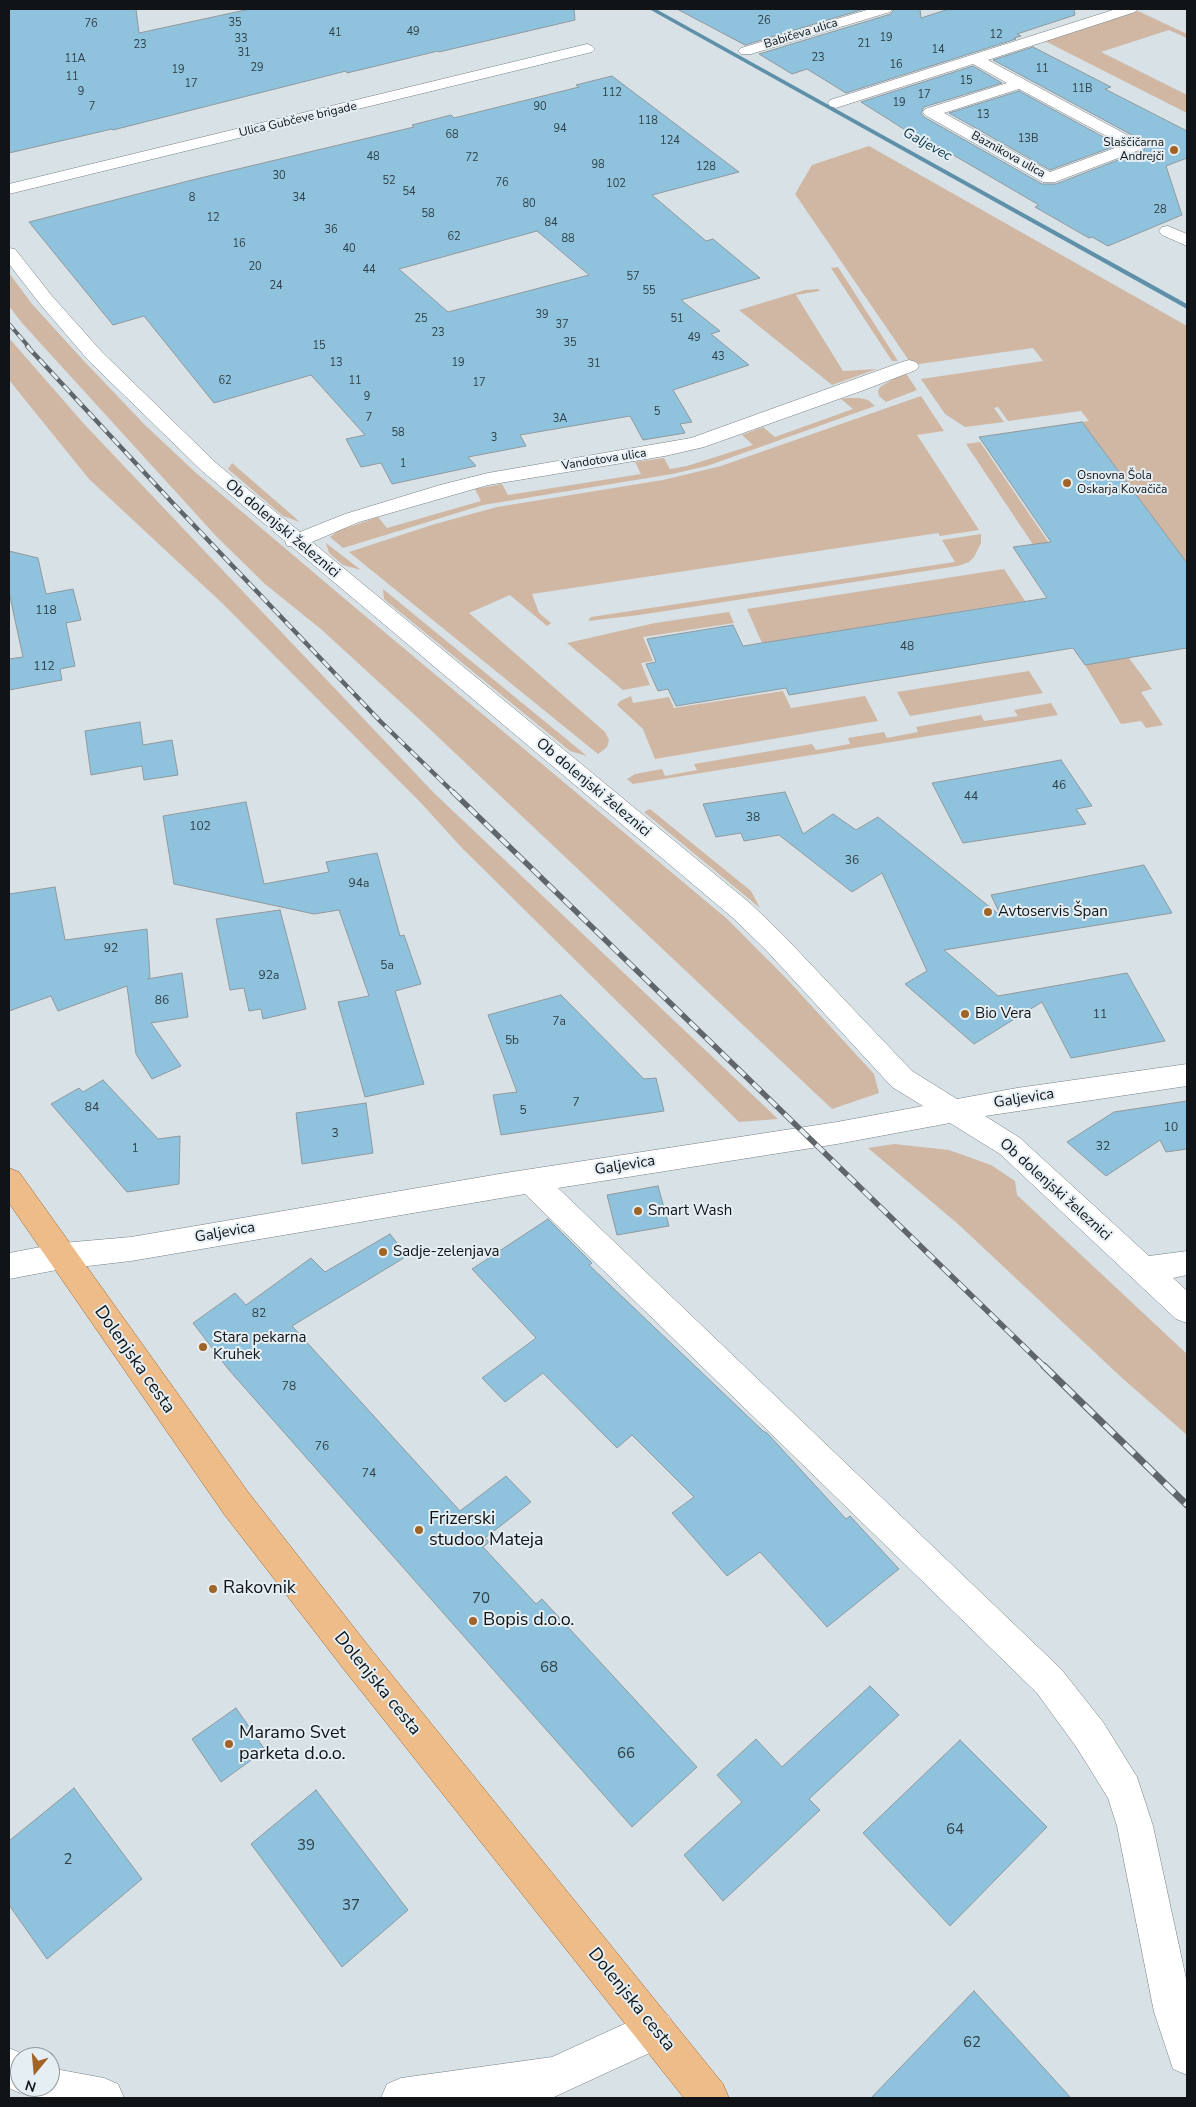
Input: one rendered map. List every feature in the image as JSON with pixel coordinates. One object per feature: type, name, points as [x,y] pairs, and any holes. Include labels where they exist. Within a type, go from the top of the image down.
[{"type":"main road","name":"Dolenjska cesta","points":[[9,1180],[242,1511],[364,1668],[709,2098]]},
{"type":"street","name":"Babičeva ulica","points":[[746,51],[885,9]]},
{"type":"street","points":[[836,104],[1130,9]]},
{"type":"street","name":"Ulica Gubčeve brigade","points":[[9,189],[587,50]]},
{"type":"street","name":"Baznikova ulica","points":[[975,59],[1136,146],[1049,178],[931,112],[1020,84]]},
{"type":"street","points":[[1168,231],[1187,241]]},
{"type":"street","name":"Ob dolenjski železnici","points":[[9,252],[46,300],[126,388],[209,467],[295,541],[742,911],[775,943],[902,1079],[1010,1146],[1187,1310]]},
{"type":"street","name":"Vandotova ulica","points":[[295,541],[352,518],[446,489],[488,479],[697,443],[909,366]]},
{"type":"street","name":"Galjevica","points":[[62,1256],[131,1249],[531,1181],[837,1133],[1017,1099],[1187,1075]]},
{"type":"street","points":[[531,1181],[1049,1681],[1078,1719],[1124,1790],[1134,1826],[1174,2012],[1187,2055]]},
{"type":"street","points":[[9,1266],[62,1256]]},
{"type":"street","points":[[1143,1270],[1187,1263]]},
{"type":"street","points":[[401,2098],[554,2077],[655,2030]]},
{"type":"street","points":[[60,2090],[104,2098]]},
{"type":"shaded area","points":[[1138,11],[1187,34],[1187,38],[1169,30],[1101,52],[1187,94],[1187,113],[1045,41]]},
{"type":"shaded area","points":[[869,146],[1187,326],[1187,563],[1082,422],[1089,421],[1081,411],[1008,421],[998,407],[994,408],[1004,422],[965,427],[945,414],[921,379],[1043,361],[1033,348],[912,365],[795,194],[812,165]]},
{"type":"shaded area","points":[[838,267],[898,361],[892,361],[831,268]]},
{"type":"shaded area","points":[[9,273],[32,304],[83,360],[145,425],[195,472],[726,918],[785,977],[874,1074],[879,1093],[832,1109],[419,719],[322,630],[265,584],[216,536],[22,323],[9,306]]},
{"type":"shaded area","points":[[818,289],[820,291],[796,295],[843,371],[877,369],[832,385],[739,310],[805,290]]},
{"type":"shaded area","points":[[9,338],[85,425],[434,793],[778,1119],[739,1122],[461,847],[422,804],[222,603],[89,479],[9,380]]},
{"type":"shaded area","points":[[905,372],[917,390],[886,402],[879,396],[878,391],[880,387]]},
{"type":"shaded area","points":[[921,396],[944,431],[917,435],[979,530],[940,536],[938,533],[532,594],[539,613],[551,623],[547,626],[510,595],[469,613],[605,732],[609,740],[607,747],[598,754],[349,552],[435,524],[497,507],[663,480],[721,466]]},
{"type":"shaded area","points":[[841,399],[868,400],[875,406],[707,466],[672,474],[483,505],[343,548],[330,537],[338,531],[378,517],[387,528],[481,501],[475,489],[502,484],[508,495],[641,474],[635,462],[664,458],[670,469],[687,466],[753,445],[742,435],[763,427],[775,437],[853,409]]},
{"type":"shaded area","points":[[980,442],[1064,565],[1048,567],[966,444]]},
{"type":"shaded area","points":[[232,463],[300,522],[283,516],[228,469]]},
{"type":"shaded area","points":[[981,534],[981,543],[974,557],[969,562],[958,566],[639,615],[588,621],[591,617],[955,562],[942,540]]},
{"type":"shaded area","points":[[326,543],[361,570],[343,565],[329,553]]},
{"type":"shaded area","points":[[1004,569],[1025,601],[762,643],[747,609]]},
{"type":"shaded area","points":[[383,589],[587,756],[570,751],[384,599]]},
{"type":"shaded area","points":[[729,612],[734,623],[643,637],[653,661],[641,663],[650,685],[623,690],[567,643],[655,623]]},
{"type":"shaded area","points":[[1129,658],[1152,689],[1141,692],[1163,725],[1146,728],[1141,721],[1121,724],[1085,665]]},
{"type":"shaded area","points":[[1029,671],[1043,693],[910,716],[897,692]]},
{"type":"shaded area","points":[[783,691],[791,708],[865,696],[878,721],[655,759],[643,729],[617,705],[620,701],[631,696],[633,703],[669,697],[674,708]]},
{"type":"shaded area","points":[[1051,703],[1058,715],[633,784],[627,779],[635,774],[662,769],[665,776],[697,770],[694,764],[812,744],[816,750],[850,744],[848,738],[884,732],[887,738],[918,732],[916,727],[981,715],[984,721],[1018,716],[1014,710]]},
{"type":"shaded area","points":[[650,809],[751,891],[760,908],[644,812]]},
{"type":"shaded area","points":[[894,1144],[949,1150],[991,1165],[1015,1181],[1017,1195],[1187,1354],[1187,1435],[1121,1377],[958,1224],[868,1148]]},
{"type":"building","points":[[9,9],[136,9],[139,33],[250,9],[574,9],[575,20],[347,73],[346,71],[113,130],[9,153]]},
{"type":"building","points":[[677,9],[864,9],[745,45]]},
{"type":"building","points":[[894,9],[920,9],[921,18],[949,9],[1074,9],[1075,15],[1017,34],[1021,36],[1014,38],[1016,39],[846,93],[807,69],[792,74],[759,54],[891,14]]},
{"type":"building","points":[[1033,47],[1111,87],[1105,89],[1187,131],[1187,158],[1166,166],[1182,215],[1108,246],[1092,237],[1089,238],[1035,207],[1039,205],[931,142],[926,143],[861,102],[973,66],[1002,83],[924,107],[921,113],[924,117],[1042,184],[1056,184],[1144,150],[1146,145],[1143,141],[993,60]]},
{"type":"building","points":[[612,76],[739,172],[652,195],[706,241],[713,239],[760,278],[681,300],[720,331],[711,334],[749,365],[673,390],[692,422],[680,424],[685,433],[643,440],[630,416],[520,435],[526,446],[468,457],[476,466],[392,484],[381,463],[361,467],[346,439],[365,435],[311,375],[214,403],[144,316],[113,325],[29,222],[196,179],[414,127],[412,125],[451,115],[454,118],[579,87],[576,85]],"holes":[[[537,231],[589,275],[448,312],[399,269]]]},
{"type":"building","points":[[1019,91],[1118,145],[1050,170],[949,113]]},
{"type":"building","points":[[1082,422],[1187,563],[1187,648],[1085,665],[1073,648],[789,695],[786,688],[676,706],[668,689],[658,691],[646,664],[656,662],[647,639],[733,625],[743,646],[1047,598],[1013,547],[1051,542],[979,437]]},
{"type":"building","points":[[9,551],[38,558],[46,594],[73,589],[81,620],[66,623],[75,666],[60,669],[62,680],[9,690],[9,659],[23,657],[9,592]]},
{"type":"building","points":[[140,722],[143,745],[172,740],[178,775],[144,780],[142,766],[91,775],[85,731]]},
{"type":"building","points":[[1061,760],[1092,806],[1076,809],[1086,824],[963,843],[932,783]]},
{"type":"building","points":[[785,792],[803,834],[833,814],[856,830],[878,817],[1001,916],[991,895],[1144,865],[1172,913],[944,950],[998,996],[1127,973],[1165,1041],[1071,1058],[1042,1002],[974,1044],[905,984],[927,971],[882,873],[852,892],[779,835],[744,841],[741,833],[716,837],[703,804]]},
{"type":"building","points":[[246,802],[264,884],[329,872],[326,862],[377,853],[400,936],[404,935],[421,984],[395,991],[424,1084],[365,1097],[338,1002],[369,996],[339,910],[314,914],[174,884],[163,816]]},
{"type":"building","points":[[55,887],[65,940],[147,929],[150,977],[147,979],[182,973],[188,1017],[151,1023],[181,1066],[152,1079],[136,1054],[127,986],[58,1011],[51,996],[9,1011],[9,894]]},
{"type":"building","points":[[280,910],[306,1009],[263,1019],[261,1009],[249,1011],[244,988],[230,990],[216,919]]},
{"type":"building","points":[[561,995],[644,1079],[656,1078],[664,1111],[501,1135],[493,1095],[517,1092],[488,1015]]},
{"type":"building","points":[[103,1080],[158,1139],[180,1136],[179,1184],[127,1192],[51,1104],[79,1088],[83,1092]]},
{"type":"building","points":[[1187,1101],[1187,1149],[1166,1152],[1160,1140],[1106,1176],[1067,1142],[1114,1112]]},
{"type":"building","points":[[366,1103],[373,1153],[302,1164],[296,1113]]},
{"type":"building","name":"Smart Wash","points":[[658,1186],[669,1226],[617,1235],[607,1195]]},
{"type":"building","points":[[548,1219],[592,1263],[589,1265],[767,1433],[846,1519],[850,1516],[899,1569],[827,1627],[760,1552],[727,1576],[672,1513],[694,1497],[632,1435],[617,1448],[543,1373],[505,1402],[482,1378],[536,1338],[472,1269]]},
{"type":"building","points":[[390,1234],[407,1256],[292,1326],[460,1511],[506,1476],[531,1502],[485,1538],[489,1542],[483,1547],[536,1604],[542,1599],[697,1767],[632,1827],[229,1370],[193,1323],[235,1293],[246,1305],[311,1258],[325,1272]]},
{"type":"building","points":[[870,1686],[899,1715],[809,1799],[820,1810],[723,1901],[684,1855],[742,1802],[717,1775],[756,1739],[782,1767]]},
{"type":"building","name":"Maramo Svet parketa d.o.o.","points":[[236,1708],[265,1750],[221,1782],[192,1739]]},
{"type":"building","points":[[960,1740],[1047,1827],[950,1926],[863,1833]]},
{"type":"building","points":[[74,1788],[142,1879],[47,1959],[9,1905],[9,1841]]},
{"type":"building","points":[[316,1790],[408,1910],[342,1967],[251,1844]]},
{"type":"building","points":[[974,1991],[1071,2098],[871,2098]]},
{"type":"waterway","name":"Galjevec","points":[[652,9],[1187,307]]},
{"type":"railway","points":[[9,324],[29,347]]},
{"type":"railway","points":[[27,346],[168,498],[380,721],[454,793]]},
{"type":"railway","points":[[453,792],[1045,1367]]},
{"type":"railway","points":[[1044,1366],[1187,1505]]},
{"type":"place","name":"Slaščičarna Andrejči","points":[[1174,150]]},
{"type":"place","name":"Osnovna Šola Oskarja Kovačiča","points":[[1067,483]]},
{"type":"place","name":"Avtoservis Špan","points":[[988,912]]},
{"type":"place","name":"Bio Vera","points":[[965,1014]]},
{"type":"place","name":"Smart Wash","points":[[638,1211]]},
{"type":"place","name":"Sadje-zelenjava","points":[[383,1252]]},
{"type":"place","name":"Stara pekarna Kruhek","points":[[203,1347]]},
{"type":"place","name":"Frizerski studoo Mateja","points":[[419,1530]]},
{"type":"place","name":"Rakovnik","points":[[213,1589]]},
{"type":"place","name":"Bopis d.o.o.","points":[[473,1621]]},
{"type":"place","name":"Maramo Svet parketa d.o.o.","points":[[229,1744]]}]
